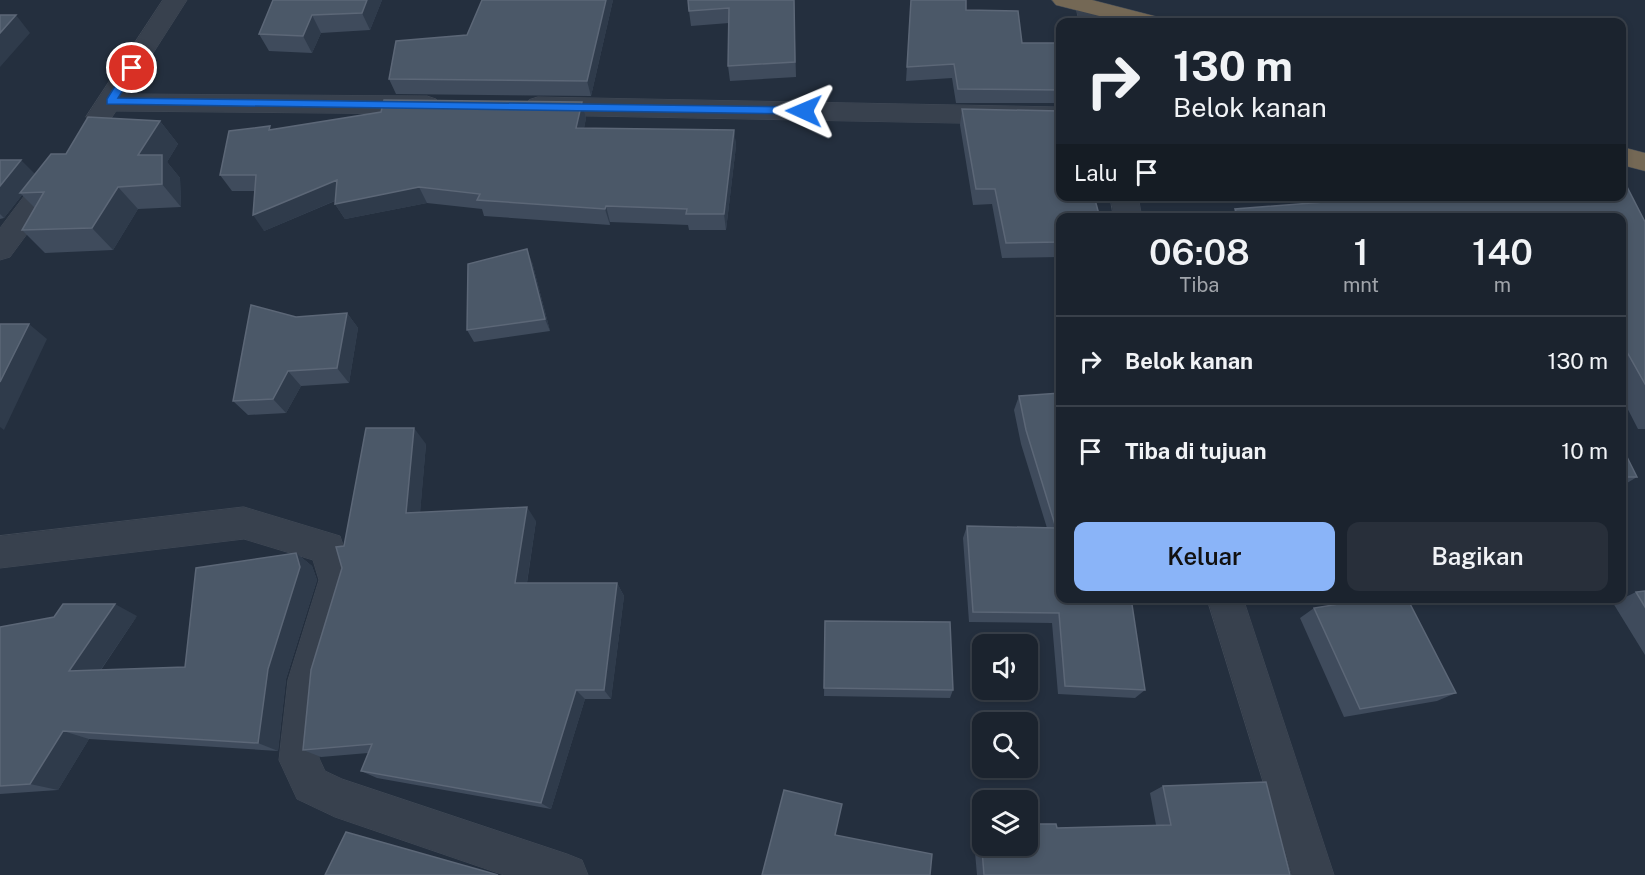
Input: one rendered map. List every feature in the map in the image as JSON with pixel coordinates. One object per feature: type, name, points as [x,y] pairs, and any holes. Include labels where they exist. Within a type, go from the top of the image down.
[{"type":"highway","points":[[1064,0],[1089,15],[1115,18]]},
{"type":"highway","points":[[1626,157],[1645,162]]},
{"type":"street","points":[[0,249],[111,102],[175,0]]},
{"type":"street","points":[[111,102],[453,105]]},
{"type":"street","points":[[512,106],[1056,116]]},
{"type":"street","points":[[0,552],[244,523],[327,548],[337,580],[307,680],[299,760],[311,785],[335,797],[567,875]]},
{"type":"street","points":[[1227,603],[1313,875]]},
{"type":"building","points":[[273,0],[367,0],[362,13],[312,15],[303,36],[259,34]]},
{"type":"building","points":[[482,0],[606,0],[587,81],[389,79],[396,41],[467,35]]},
{"type":"building","points":[[688,0],[794,0],[795,62],[728,66],[729,8],[689,11]]},
{"type":"building","points":[[911,0],[966,0],[966,10],[1018,11],[1022,43],[1056,43],[1056,90],[958,89],[954,64],[907,67]]},
{"type":"building","points":[[0,15],[16,15],[0,33]]},
{"type":"building","points":[[384,100],[582,102],[576,128],[734,130],[724,214],[686,214],[687,209],[606,206],[605,209],[477,200],[480,194],[419,187],[335,204],[337,180],[253,215],[256,175],[220,175],[229,131],[270,126],[269,130],[381,112]]},
{"type":"building","points":[[962,109],[1056,111],[1056,201],[1095,201],[1099,213],[1056,213],[1056,242],[1006,243],[995,189],[976,189]]},
{"type":"building","points":[[88,117],[160,121],[138,155],[162,155],[162,184],[118,187],[92,228],[22,230],[44,192],[20,193],[51,154],[66,154]]},
{"type":"building","points":[[0,160],[21,160],[0,186]]},
{"type":"building","points":[[1626,185],[1645,222],[1645,384],[1626,350],[1626,213],[1237,213],[1235,209],[1337,201],[1626,201]]},
{"type":"building","points":[[527,249],[545,319],[467,330],[468,264]]},
{"type":"building","points":[[251,305],[296,317],[347,313],[337,368],[288,371],[273,399],[233,401]]},
{"type":"building","points":[[0,324],[29,324],[0,382]]},
{"type":"building","points":[[1056,393],[1056,528],[1026,430],[1019,396]]},
{"type":"building","points":[[366,428],[414,428],[406,513],[527,507],[515,583],[617,583],[604,690],[576,690],[541,803],[361,771],[372,744],[303,750],[311,670],[342,568],[336,547],[344,546]]},
{"type":"building","points":[[1626,455],[1637,477],[1626,477]]},
{"type":"building","points":[[967,526],[1056,528],[1056,603],[1132,603],[1145,690],[1065,686],[1059,613],[973,612]]},
{"type":"building","points":[[296,553],[300,567],[268,669],[258,743],[63,731],[30,784],[0,786],[0,627],[54,617],[63,604],[115,604],[69,671],[185,667],[196,568]]},
{"type":"building","points":[[1645,591],[1645,607],[1636,592]]},
{"type":"building","points":[[1345,603],[1410,603],[1456,693],[1360,709],[1314,608]]},
{"type":"building","points":[[825,621],[950,622],[953,690],[824,688]]},
{"type":"building","points":[[1266,782],[1290,875],[984,875],[983,856],[1038,856],[1038,824],[1056,824],[1057,828],[1171,825],[1163,786]]},
{"type":"building","points":[[784,790],[842,804],[835,835],[932,854],[930,875],[762,875]]},
{"type":"building","points":[[346,832],[498,875],[325,875]]},
{"type":"route","points":[[132,68],[111,102],[572,106],[804,111]]}]
